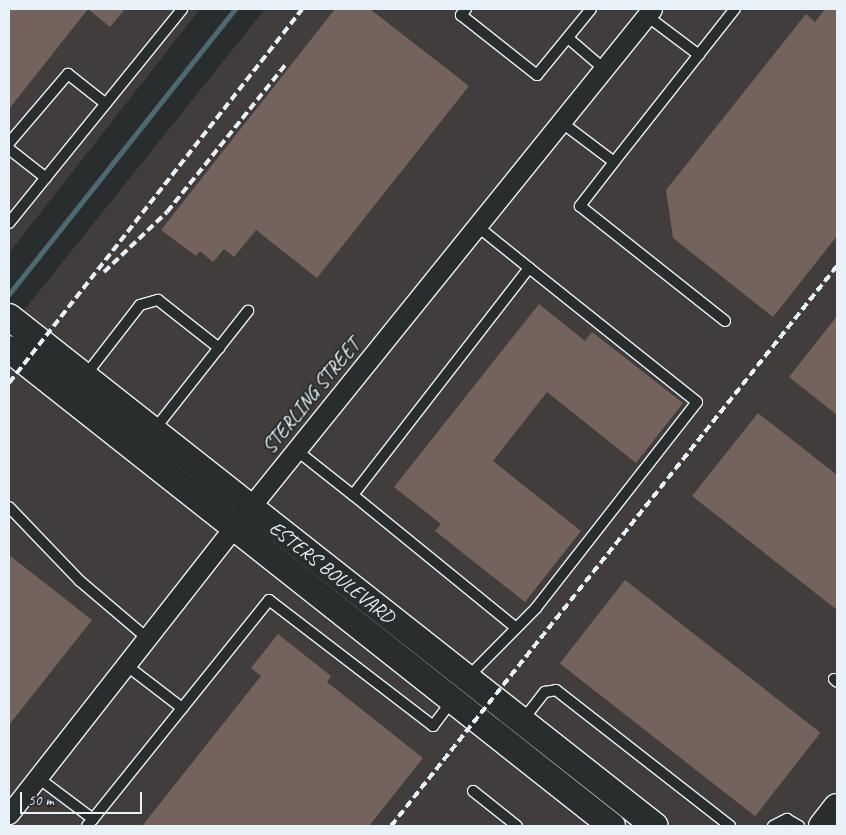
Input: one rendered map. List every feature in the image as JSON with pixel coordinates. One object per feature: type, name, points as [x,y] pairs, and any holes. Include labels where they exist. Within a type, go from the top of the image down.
[{"type":"main road","name":"ESTERS BOULEVARD","points":[[11,319],[153,431],[242,517],[452,700],[612,826]]},
{"type":"main road","name":"ESTERS BOULEVARD","points":[[9,350],[467,678],[656,826]]},
{"type":"main road","points":[[822,826],[837,807]]},
{"type":"street","name":"STERLING STREET","points":[[9,814],[242,517],[649,12]]},
{"type":"lane","points":[[9,223],[182,9]]},
{"type":"lane","points":[[466,9],[461,15],[537,76],[591,9]]},
{"type":"lane","points":[[725,321],[580,206],[735,9]]},
{"type":"lane","points":[[649,12],[699,55]]},
{"type":"lane","points":[[568,38],[604,69]]},
{"type":"lane","points":[[9,143],[68,74],[106,104]]},
{"type":"lane","points":[[561,122],[614,162]]},
{"type":"lane","points":[[9,149],[46,178]]},
{"type":"lane","points":[[467,678],[536,608],[697,402],[477,226]]},
{"type":"lane","points":[[352,495],[529,268]]},
{"type":"lane","points":[[84,377],[140,305],[158,300],[219,348]]},
{"type":"lane","points":[[153,431],[248,311]]},
{"type":"lane","points":[[296,450],[516,628]]},
{"type":"lane","points":[[9,507],[80,581],[147,638]]},
{"type":"lane","points":[[37,777],[90,823],[269,600],[433,726],[452,700]]},
{"type":"lane","points":[[126,665],[182,708]]},
{"type":"lane","points":[[522,721],[545,692],[556,690],[730,826]]},
{"type":"lane","points":[[473,791],[517,826]]},
{"type":"lane","points":[[773,826],[787,819],[798,826]]},
{"type":"shaded area","points":[[9,9],[200,9],[9,253]]},
{"type":"shaded area","points":[[265,9],[837,9],[837,826],[9,826],[9,329]]},
{"type":"building","points":[[9,9],[88,9],[9,109]]},
{"type":"building","points":[[88,9],[125,9],[110,27]]},
{"type":"building","points":[[335,9],[370,9],[469,86],[317,278],[256,230],[234,257],[224,249],[213,262],[200,251],[196,256],[161,230]]},
{"type":"building","points":[[825,9],[837,9],[837,236],[773,317],[673,238],[666,190],[806,14],[815,22]]},
{"type":"building","points":[[539,304],[585,341],[592,332],[683,403],[636,463],[547,392],[493,461],[581,531],[525,602],[435,531],[441,524],[394,487]]},
{"type":"building","points":[[837,316],[837,415],[789,377]]},
{"type":"building","points":[[758,413],[837,475],[837,610],[692,496]]},
{"type":"building","points":[[9,555],[92,620],[9,725]]},
{"type":"building","points":[[625,580],[820,733],[755,816],[560,664]]},
{"type":"building","points":[[278,634],[331,676],[327,682],[423,758],[369,826],[142,826],[261,676],[251,668]]},
{"type":"waterway","points":[[9,294],[235,9]]},
{"type":"railway","points":[[9,383],[302,9]]},
{"type":"railway","points":[[104,272],[167,212],[287,63]]},
{"type":"railway","points":[[391,826],[837,266]]}]
